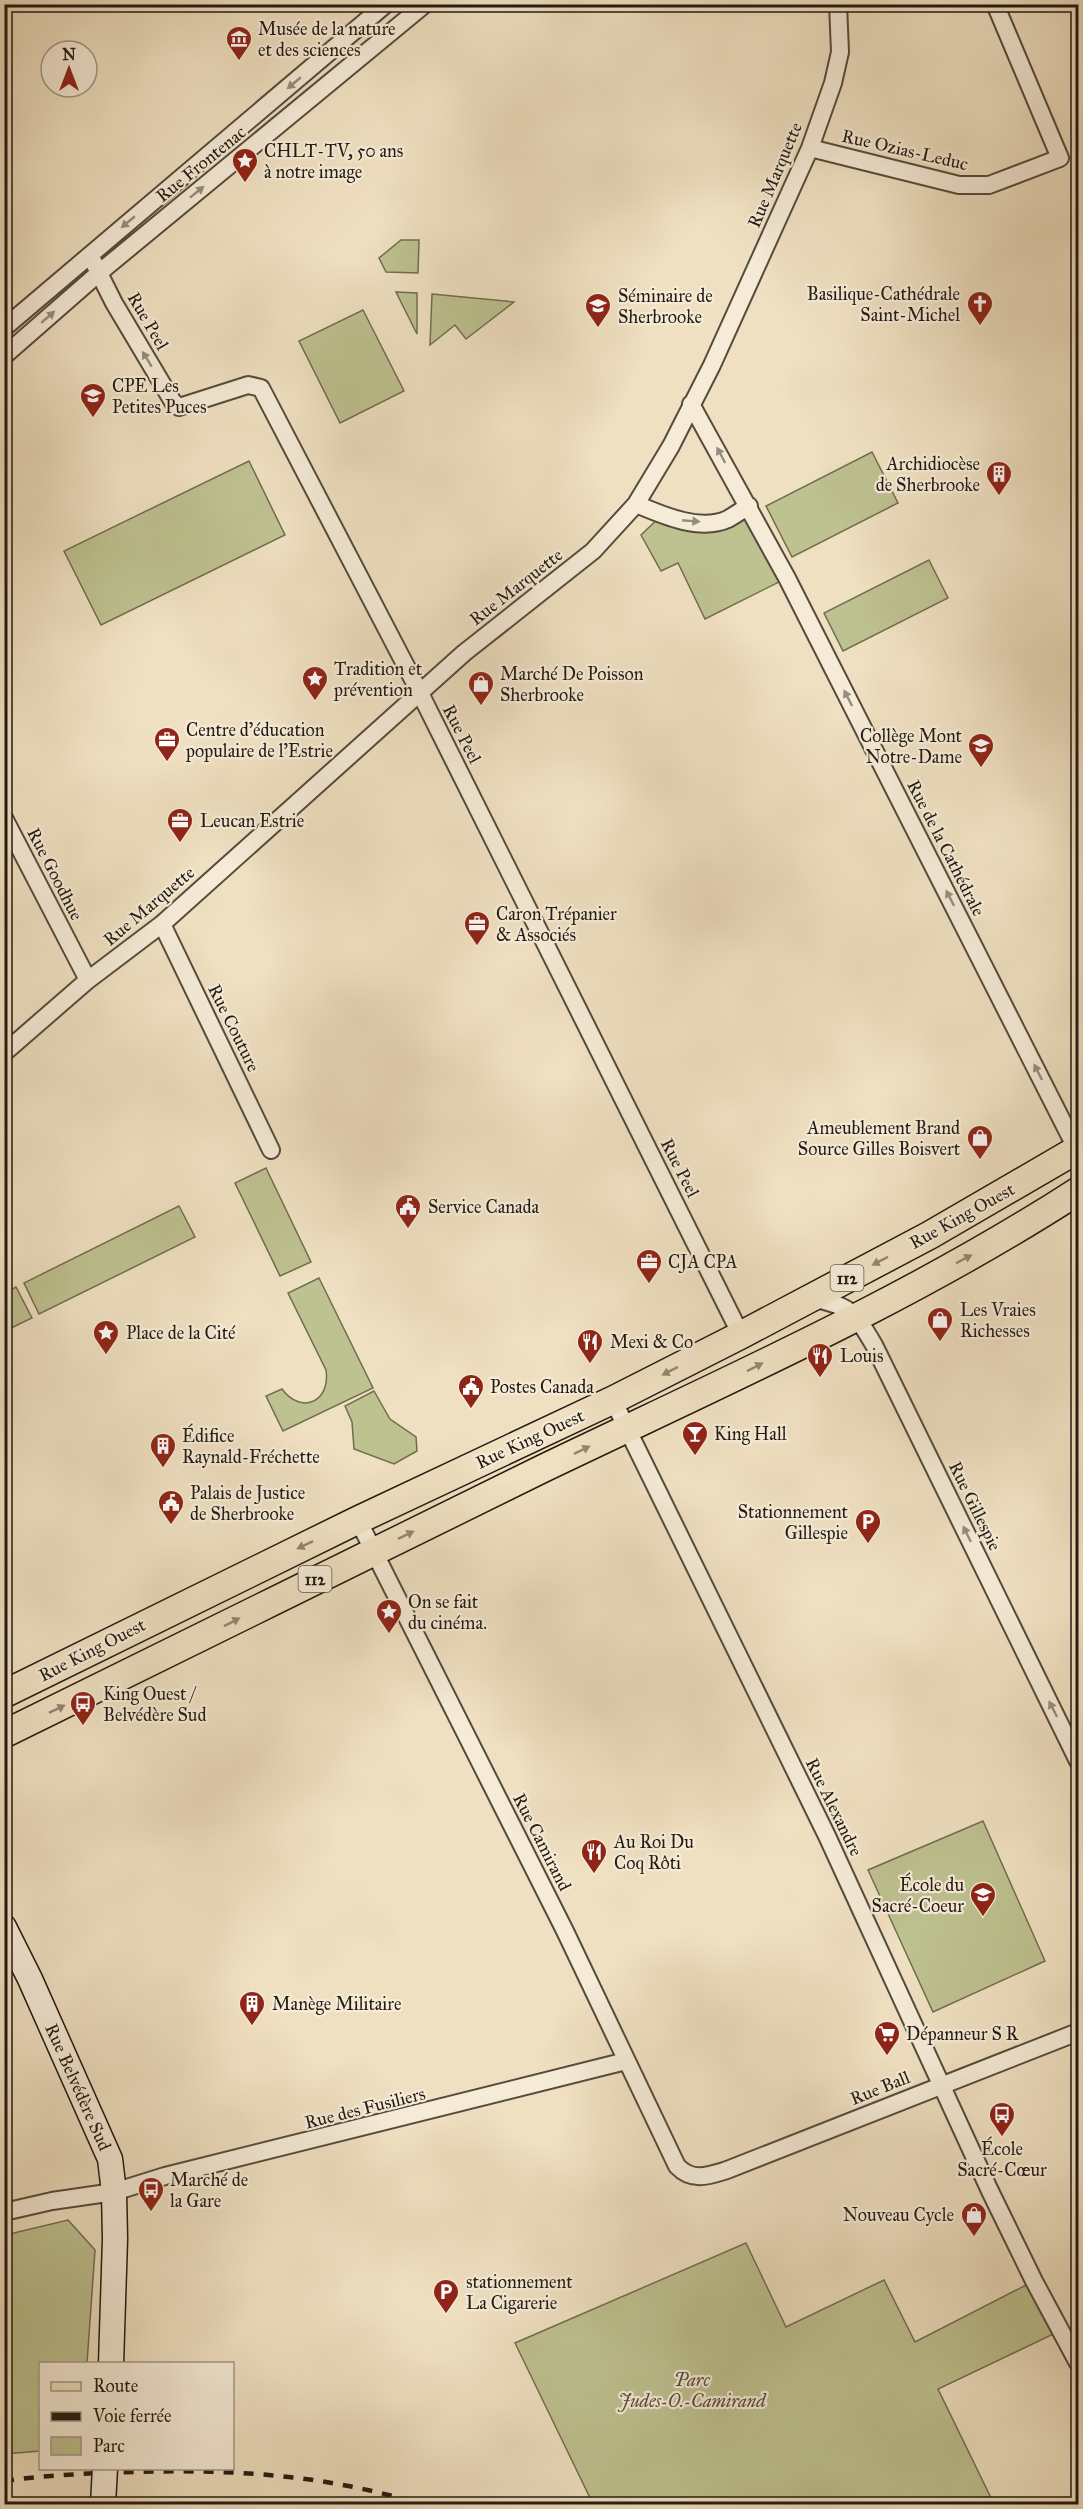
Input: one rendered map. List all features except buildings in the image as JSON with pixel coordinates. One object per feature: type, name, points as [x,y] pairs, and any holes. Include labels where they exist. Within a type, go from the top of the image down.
[{"type":"main road","name":"Rue King Ouest","points":[[4,1694],[358,1520],[613,1400],[930,1235],[1078,1150]]},
{"type":"main road","name":"Rue King Ouest","points":[[4,1734],[165,1657],[372,1551],[857,1317],[975,1253],[1078,1191]]},
{"type":"main road","name":"Rue Belvédère Sud","points":[[4,1928],[103,2139],[110,2159],[114,2192],[115,2239],[111,2362]]},
{"type":"main road","points":[[103,2505],[105,2470]]},
{"type":"street","name":"Rue Frontenac","points":[[4,328],[386,4]]},
{"type":"street","name":"Rue Frontenac","points":[[4,356],[100,272],[425,4]]},
{"type":"street","name":"Rue Marquette","points":[[4,1053],[88,980],[162,924],[464,653],[593,551],[636,504],[671,446],[712,364],[810,148],[833,83],[840,52],[838,4]]},
{"type":"street","name":"Rue Ozias-Leduc","points":[[810,148],[959,185],[989,185],[1060,158],[995,4]]},
{"type":"street","name":"Rue Peel","points":[[90,255],[114,303],[173,402],[179,407],[248,385],[261,388],[420,693],[741,1335]]},
{"type":"street","name":"Rue de la Cathédrale","points":[[691,404],[749,506],[1078,1150]]},
{"type":"street","points":[[636,504],[662,515],[691,523],[726,520],[749,506]]},
{"type":"street","name":"Rue Goodhue","points":[[4,818],[88,980]]},
{"type":"street","name":"Rue Couture","points":[[162,924],[271,1150]]},
{"type":"street","name":"Rue Gillespie","points":[[810,1297],[839,1304],[857,1317],[874,1345],[1078,1761]]},
{"type":"street","name":"Rue Alexandre","points":[[613,1400],[827,1836],[1000,2211],[1078,2363]]},
{"type":"street","name":"Rue Camirand","points":[[358,1520],[565,1931],[677,2166],[685,2174],[695,2176]]},
{"type":"street","name":"Rue Ball","points":[[695,2176],[707,2177],[727,2170],[1078,2032]]},
{"type":"street","name":"Rue des Fusiliers","points":[[4,2212],[52,2201],[114,2192],[165,2176],[626,2061]]},
{"type":"green space","points":[[401,240],[419,240],[418,273],[386,272],[379,258]]},
{"type":"green space","points":[[396,292],[417,293],[417,334]]},
{"type":"green space","points":[[432,294],[514,302],[466,339],[455,325],[430,345]]},
{"type":"green space","points":[[363,310],[404,391],[340,423],[299,341]]},
{"type":"green space","points":[[872,452],[898,503],[792,557],[766,506]]},
{"type":"green space","points":[[249,461],[285,535],[101,625],[64,551]]},
{"type":"green space","points":[[749,506],[787,578],[705,619],[678,563],[661,571],[641,535],[662,515],[691,523]]},
{"type":"green space","points":[[929,560],[948,598],[843,651],[824,613]]},
{"type":"green space","points":[[266,1168],[311,1262],[280,1276],[235,1183]]},
{"type":"green space","points":[[179,1206],[195,1237],[39,1314],[24,1283]]},
{"type":"green space","points":[[319,1278],[373,1388],[283,1431],[266,1396],[282,1389],[298,1402],[306,1403],[319,1397],[324,1390],[326,1370],[288,1293]]},
{"type":"green space","points":[[16,1287],[32,1318],[5,1331],[5,1293]]},
{"type":"green space","points":[[374,1391],[390,1419],[416,1437],[417,1451],[394,1464],[354,1449],[352,1422],[345,1406]]},
{"type":"green space","points":[[983,1821],[1045,1961],[933,2012],[868,1870]]},
{"type":"green space","points":[[68,2220],[95,2250],[87,2362],[39,2362],[39,2451],[5,2454],[5,2235]]},
{"type":"green space","name":"Parc Judes-O.-Camirand","points":[[746,2243],[786,2327],[884,2280],[915,2342],[1034,2281],[1062,2330],[938,2389],[994,2504],[593,2504],[515,2343]]},
{"type":"railway","points":[[4,2481],[120,2472],[244,2473],[350,2486],[420,2504]]},
{"type":"place","name":"Musée de la nature et des sciences","points":[[239,62]]},
{"type":"place","name":"CHLT-TV, 50 ans à notre image","points":[[245,184]]},
{"type":"place","name":"Basilique-Cathédrale Saint-Michel","points":[[980,327]]},
{"type":"place","name":"Séminaire de Sherbrooke","points":[[598,329]]},
{"type":"place","name":"CPE Les Petites Puces","points":[[93,419]]},
{"type":"place","name":"Archidiocèse de Sherbrooke","points":[[999,497]]},
{"type":"place","name":"Tradition et prévention","points":[[315,702]]},
{"type":"place","name":"Marché De Poisson Sherbrooke","points":[[481,707]]},
{"type":"place","name":"Centre d'éducation populaire de l'Estrie","points":[[167,763]]},
{"type":"place","name":"Collège Mont Notre-Dame","points":[[981,769]]},
{"type":"place","name":"Leucan Estrie","points":[[180,844]]},
{"type":"place","name":"Caron Trépanier & Associés","points":[[477,947]]},
{"type":"place","name":"Ameublement Brand Source Gilles Boisvert","points":[[980,1161]]},
{"type":"place","name":"Service Canada","points":[[408,1230]]},
{"type":"place","name":"CJA CPA","points":[[649,1285]]},
{"type":"place","name":"Les Vraies Richesses","points":[[940,1343]]},
{"type":"place","name":"Place de la Cité","points":[[106,1356]]},
{"type":"place","name":"Mexi & Co","points":[[590,1365]]},
{"type":"place","name":"Louis","points":[[820,1379]]},
{"type":"place","name":"Postes Canada","points":[[471,1410]]},
{"type":"place","name":"King Hall","points":[[695,1457]]},
{"type":"place","name":"Édifice Raynald-Fréchette","points":[[163,1469]]},
{"type":"place","name":"Palais de Justice de Sherbrooke","points":[[171,1526]]},
{"type":"place","name":"Stationnement Gillespie","points":[[868,1545]]},
{"type":"place","name":"On se fait du cinéma.","points":[[389,1635]]},
{"type":"place","name":"King Ouest / Belvédère Sud","points":[[83,1727]]},
{"type":"place","name":"Au Roi Du Coq Rôti","points":[[594,1875]]},
{"type":"place","name":"École du Sacré-Coeur","points":[[983,1918]]},
{"type":"place","name":"Manège Militaire","points":[[252,2027]]},
{"type":"place","name":"Dépanneur S R","points":[[887,2057]]},
{"type":"place","name":"École Sacré-Cœur","points":[[1002,2138]]},
{"type":"place","name":"Marché de la Gare","points":[[151,2213]]},
{"type":"place","name":"Nouveau Cycle","points":[[974,2238]]},
{"type":"place","name":"stationnement La Cigarerie","points":[[446,2315]]}]
